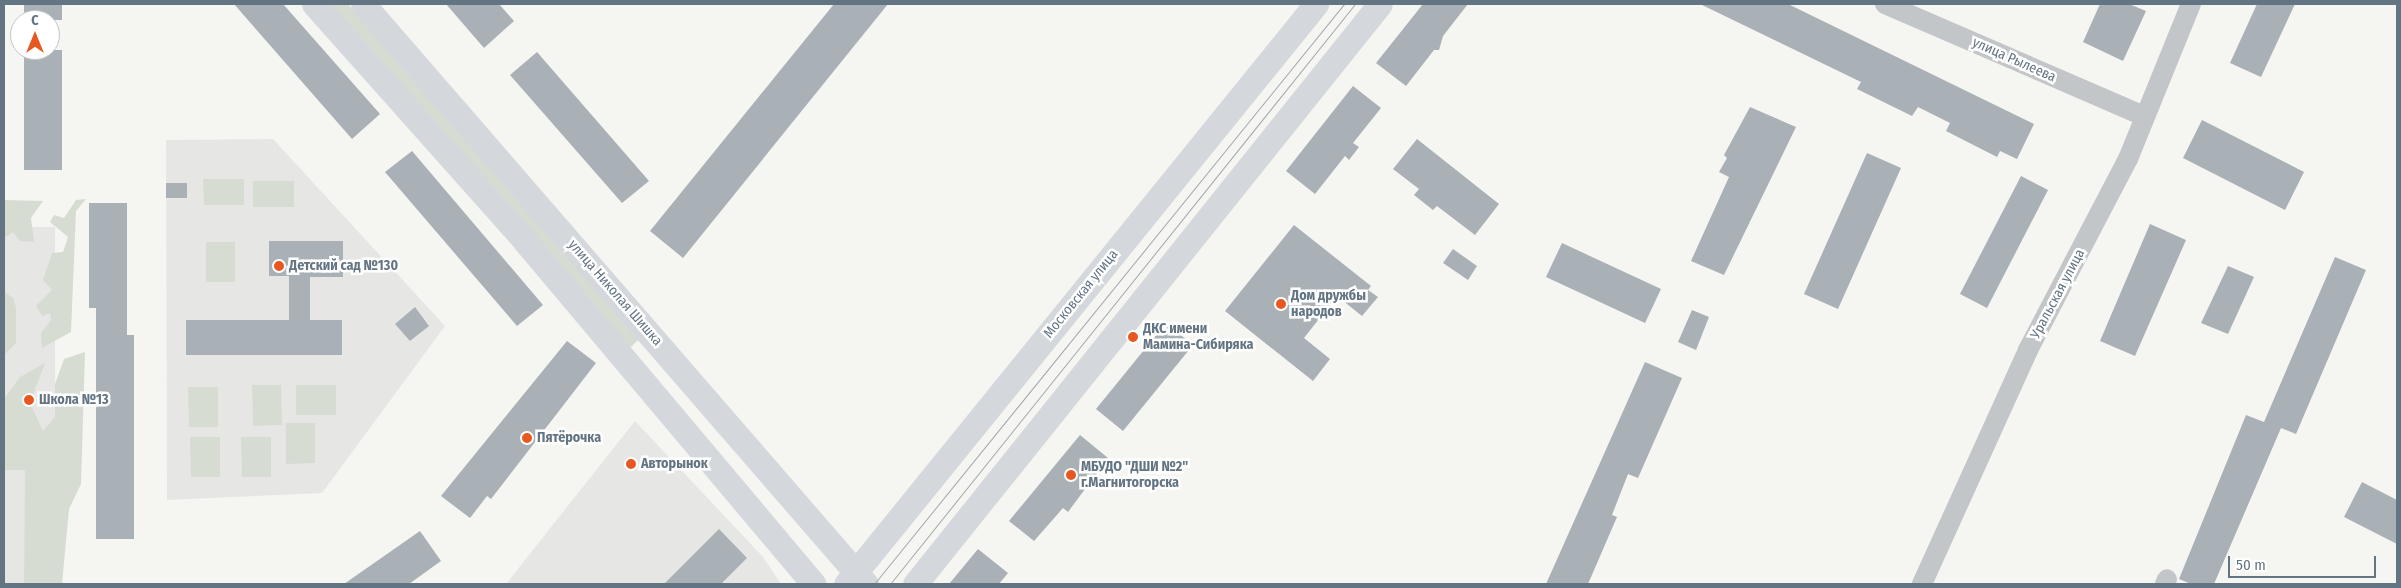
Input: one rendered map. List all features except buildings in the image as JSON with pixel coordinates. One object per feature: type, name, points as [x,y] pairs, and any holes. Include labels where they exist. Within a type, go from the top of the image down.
[{"type":"main road","points":[[314,4],[513,227],[814,584]]},
{"type":"main road","name":"улица Николая Шишка","points":[[363,4],[856,580]]},
{"type":"main road","name":"Московская улица","points":[[856,580],[1316,4]]},
{"type":"main road","points":[[914,584],[1380,4]]},
{"type":"street","name":"улица Рылеева","points":[[1885,4],[2144,116]]},
{"type":"street","name":"Уральская улица","points":[[1922,584],[2028,350],[2128,159],[2191,4]]},
{"type":"shaded area","points":[[320,4],[348,4],[642,336],[628,350]]},
{"type":"shaded area","name":"Детский сад №130","points":[[273,139],[445,326],[322,493],[167,500],[166,140]]},
{"type":"shaded area","points":[[203,179],[244,179],[244,205],[204,205]]},
{"type":"shaded area","points":[[253,181],[294,181],[294,207],[253,207]]},
{"type":"shaded area","points":[[86,199],[76,211],[71,332],[42,348],[41,333],[51,320],[50,313],[42,316],[36,306],[52,290],[43,280],[52,253],[63,252],[68,237],[50,222],[54,215],[64,218],[76,200]]},
{"type":"shaded area","points":[[4,200],[43,201],[31,218],[34,242],[20,241],[13,232],[4,238]]},
{"type":"shaded area","name":"Школа №13","points":[[4,227],[55,227],[55,584],[4,584]]},
{"type":"shaded area","points":[[206,242],[235,242],[235,282],[206,282]]},
{"type":"shaded area","points":[[4,292],[13,298],[16,307],[16,343],[4,355]]},
{"type":"shaded area","points":[[85,352],[81,484],[69,509],[62,584],[24,584],[25,470],[4,470],[4,399],[20,377],[45,363],[30,403],[43,431],[55,417],[55,384],[64,359]]},
{"type":"shaded area","points":[[252,385],[281,385],[282,425],[253,426]]},
{"type":"shaded area","points":[[296,385],[336,385],[336,415],[296,415]]},
{"type":"shaded area","points":[[188,387],[218,387],[218,427],[189,427]]},
{"type":"shaded area","name":"Авторынок","points":[[635,421],[763,557],[781,584],[506,584]]},
{"type":"shaded area","points":[[286,423],[315,423],[315,463],[286,464]]},
{"type":"shaded area","points":[[190,437],[220,437],[220,477],[191,477]]},
{"type":"shaded area","points":[[241,437],[271,437],[271,477],[242,477]]},
{"type":"tram line","points":[[874,584],[1344,4]]},
{"type":"tram line","points":[[890,584],[1355,4]]},
{"type":"place","name":"Детский сад №130","points":[[279,266]]},
{"type":"place","name":"Дом дружбы народов","points":[[1281,304]]},
{"type":"place","name":"ДКС имени Мамина-Сибиряка","points":[[1133,337]]},
{"type":"place","name":"Школа №13","points":[[29,400]]},
{"type":"place","name":"Пятёрочка","points":[[527,438]]},
{"type":"place","name":"Авторынок","points":[[631,464]]},
{"type":"place","name":"МБУДО \"ДШИ №2\" г.Магнитогорска","points":[[1071,475]]}]
